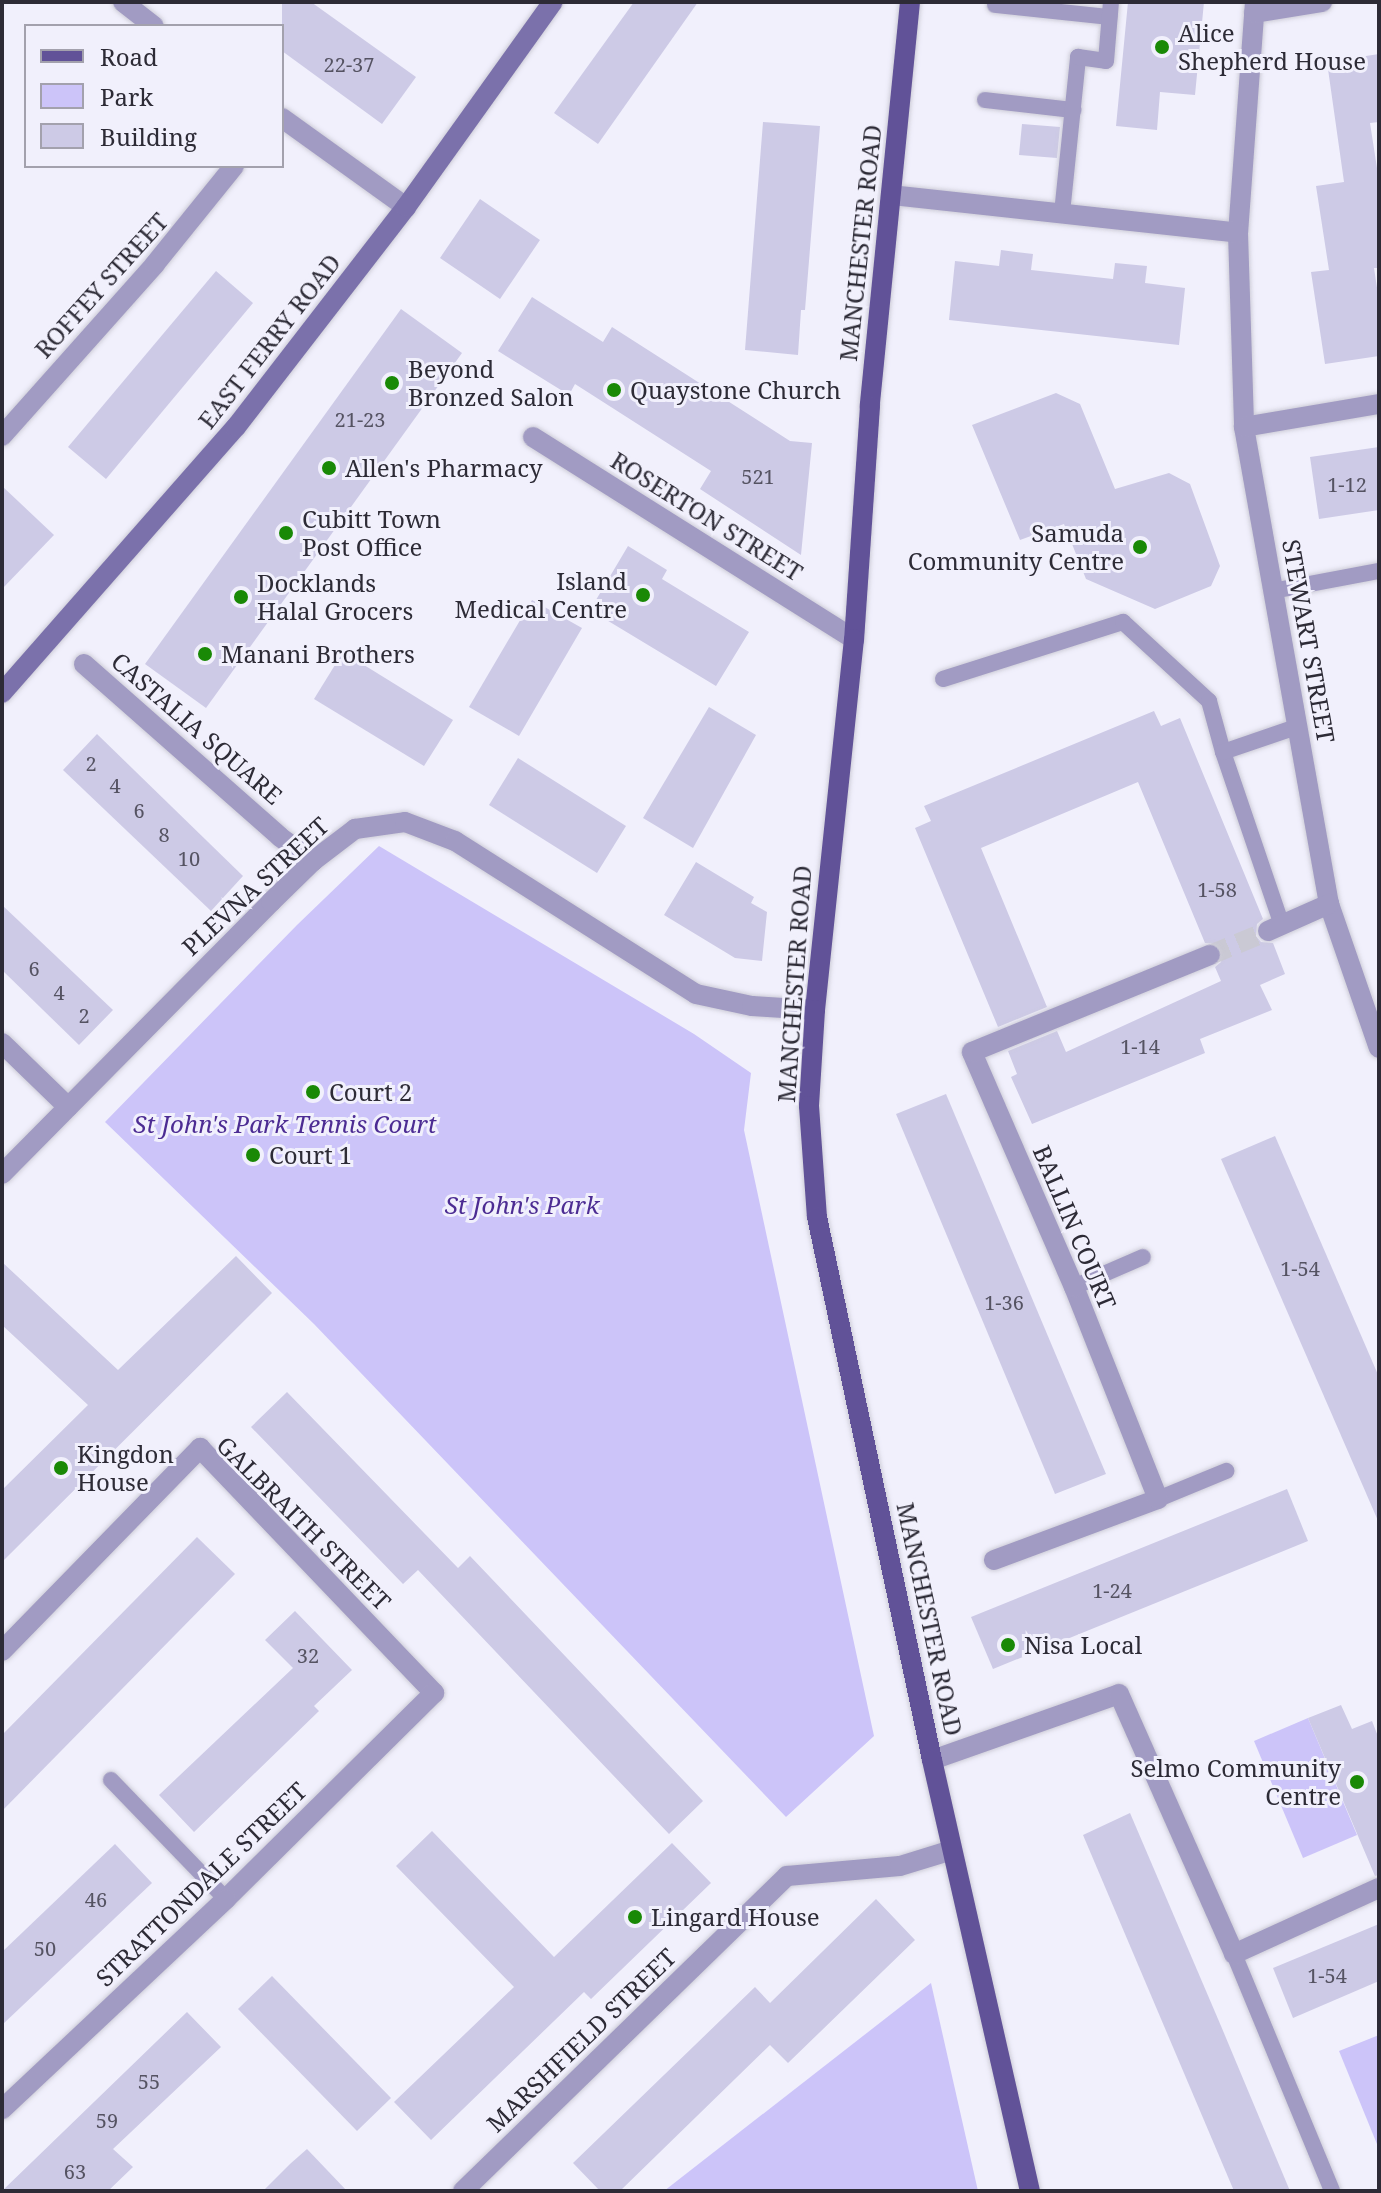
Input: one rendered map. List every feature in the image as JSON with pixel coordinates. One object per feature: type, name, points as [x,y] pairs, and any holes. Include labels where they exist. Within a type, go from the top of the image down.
[{"type":"main road","name":"MANCHESTER ROAD","points":[[910,2],[870,406],[854,639],[815,1010],[809,1106],[817,1217],[932,1760],[1030,2191]]},
{"type":"street","points":[[123,2],[151,24]]},
{"type":"street","name":"EAST FERRY ROAD","points":[[2,693],[236,427],[406,207],[553,2]]},
{"type":"street","points":[[1254,8],[1322,2]]},
{"type":"street","name":"STEWART STREET","points":[[1254,8],[1238,233],[1244,427],[1329,904],[1372,1010],[1379,1048]]},
{"type":"street","points":[[284,119],[406,207]]},
{"type":"street","name":"ROFFEY STREET","points":[[2,436],[164,254],[232,168]]},
{"type":"street","points":[[891,195],[1238,233]]},
{"type":"street","points":[[1244,427],[1379,404]]},
{"type":"street","name":"ROSERTON STREET","points":[[533,437],[854,639]]},
{"type":"street","name":"CASTALIA SQUARE","points":[[84,664],[280,837],[313,861]]},
{"type":"street","name":"PLEVNA STREET","points":[[2,1174],[313,861],[355,829],[405,822],[455,841],[696,994],[752,1006],[815,1010]]},
{"type":"street","points":[[1275,928],[1329,904]]},
{"type":"street","name":"BALLIN COURT","points":[[1158,1499],[1074,1287],[972,1052],[1210,955]]},
{"type":"street","points":[[2,1043],[68,1107]]},
{"type":"street","name":"GALBRAITH STREET","points":[[2,1651],[200,1448],[434,1693]]},
{"type":"street","points":[[994,1560],[1158,1499]]},
{"type":"street","name":"STRATTONDALE STREET","points":[[2,2109],[226,1899],[434,1693]]},
{"type":"street","points":[[932,1760],[1119,1694],[1234,1954],[1379,1888]]},
{"type":"street","name":"MARSHFIELD STREET","points":[[463,2191],[787,1876],[900,1866],[952,1850]]},
{"type":"lane","points":[[995,5],[1110,10],[1106,61],[1078,57],[1062,213]]},
{"type":"lane","points":[[985,100],[1073,110]]},
{"type":"lane","points":[[1273,591],[1379,571]]},
{"type":"lane","points":[[943,679],[1123,622],[1209,701],[1275,928]]},
{"type":"lane","points":[[1223,752],[1299,726]]},
{"type":"lane","points":[[1074,1287],[1143,1257]]},
{"type":"lane","points":[[1158,1499],[1226,1471]]},
{"type":"lane","points":[[111,1780],[226,1899]]},
{"type":"lane","points":[[1234,1954],[1332,2191]]},
{"type":"green space","name":"St John's Park","points":[[379,846],[694,1034],[751,1073],[744,1130],[874,1736],[786,1817],[314,1324],[105,1122],[297,925]]},
{"type":"green space","points":[[1308,1718],[1357,1835],[1303,1858],[1254,1741]]},
{"type":"green space","points":[[931,1983],[978,2191],[664,2191]]},
{"type":"green space","points":[[1379,2035],[1379,2149],[1339,2051]]},
{"type":"building","points":[[282,2],[311,2],[416,77],[382,124],[284,52]]},
{"type":"building","points":[[634,2],[698,2],[598,144],[554,113]]},
{"type":"building","name":"Alice Shepherd House","points":[[1128,2],[1204,2],[1195,95],[1160,92],[1157,130],[1116,126]]},
{"type":"building","points":[[1379,54],[1379,122],[1370,123],[1379,181],[1379,268],[1374,268],[1379,301],[1379,356],[1325,364],[1311,272],[1329,270],[1316,186],[1344,182],[1327,62]]},
{"type":"building","points":[[763,122],[820,126],[805,310],[801,310],[798,355],[745,350]]},
{"type":"building","points":[[1022,124],[1060,127],[1057,158],[1019,155]]},
{"type":"building","points":[[480,199],[540,240],[500,299],[440,258]]},
{"type":"building","points":[[1001,250],[1033,254],[1031,270],[1113,279],[1115,263],[1147,266],[1145,283],[1185,288],[1179,345],[949,320],[955,261],[999,266]]},
{"type":"building","points":[[216,271],[253,303],[106,479],[68,447]]},
{"type":"building","points":[[532,297],[603,342],[612,327],[790,441],[812,443],[801,555],[700,489],[711,471],[575,384],[569,395],[498,351]]},
{"type":"building","points":[[401,309],[462,353],[206,708],[145,664]]},
{"type":"building","points":[[1056,393],[1080,404],[1115,489],[1169,473],[1190,484],[1220,566],[1211,586],[1155,609],[1086,579],[1064,524],[1020,540],[972,425]]},
{"type":"building","points":[[1379,447],[1379,510],[1319,519],[1310,457]]},
{"type":"building","points":[[2,486],[54,535],[2,589]]},
{"type":"building","name":"Island Medical Centre","points":[[628,546],[667,570],[662,579],[749,632],[716,686],[590,610]]},
{"type":"building","points":[[532,600],[582,628],[519,736],[469,707]]},
{"type":"building","points":[[343,652],[453,720],[424,766],[314,699]]},
{"type":"building","points":[[709,707],[756,735],[693,848],[643,818]]},
{"type":"building","points":[[1154,711],[1161,726],[1180,718],[1263,919],[1257,924],[1256,936],[1261,942],[1273,943],[1285,974],[1260,985],[1272,1010],[1200,1039],[1205,1053],[1032,1124],[1011,1077],[1017,1074],[1008,1051],[1057,1031],[1066,1052],[1221,981],[1215,967],[1221,962],[1222,951],[1217,944],[1205,943],[1138,782],[981,848],[1047,1007],[998,1027],[915,828],[931,821],[924,806]]},
{"type":"building","points":[[97,734],[243,876],[211,911],[63,770]]},
{"type":"building","points":[[518,758],[626,826],[597,873],[489,805]]},
{"type":"building","points":[[696,862],[754,897],[751,903],[767,912],[762,961],[735,958],[664,915]]},
{"type":"building","points":[[2,905],[113,1010],[79,1045],[2,970]]},
{"type":"building","points":[[946,1094],[1106,1474],[1055,1494],[896,1114]]},
{"type":"building","points":[[1275,1136],[1379,1377],[1379,1523],[1221,1159]]},
{"type":"building","points":[[236,1256],[272,1293],[2,1562],[2,1490],[88,1405],[2,1325],[2,1262],[118,1370]]},
{"type":"building","points":[[287,1392],[458,1568],[470,1556],[703,1801],[669,1834],[418,1570],[403,1584],[251,1427]]},
{"type":"building","points":[[1287,1489],[1308,1541],[993,1669],[971,1617]]},
{"type":"building","points":[[197,1537],[235,1574],[2,1811],[2,1735]]},
{"type":"building","points":[[295,1611],[352,1670],[314,1706],[319,1711],[194,1832],[159,1795],[293,1668],[265,1640]]},
{"type":"building","name":"Selmo Community Centre","points":[[1341,1705],[1352,1729],[1372,1721],[1379,1739],[1379,1875],[1375,1876],[1308,1718]]},
{"type":"building","points":[[1130,1813],[1290,2191],[1234,2191],[1083,1835]]},
{"type":"building","name":"Lingard House","points":[[432,1831],[554,1957],[672,1843],[711,1883],[591,1999],[584,1992],[431,2140],[394,2102],[514,1987],[396,1866]]},
{"type":"building","points":[[115,1844],[152,1883],[2,2025],[2,1952]]},
{"type":"building","points":[[876,1899],[915,1940],[788,2063],[770,2045],[620,2191],[600,2191],[573,2163],[755,1987],[770,2003]]},
{"type":"building","points":[[1379,1924],[1379,1981],[1293,2018],[1273,1968]]},
{"type":"building","points":[[272,1976],[391,2098],[357,2131],[238,2009]]},
{"type":"building","points":[[187,2012],[221,2047],[113,2149],[133,2167],[108,2191],[2,2191]]},
{"type":"building","points":[[307,2149],[347,2191],[263,2191],[290,2164]]},
{"type":"tunnel","points":[[1210,955],[1268,931]]},
{"type":"place","name":"Alice Shepherd House","points":[[1162,47]]},
{"type":"place","name":"Beyond Bronzed Salon","points":[[392,383]]},
{"type":"place","name":"Quaystone Church","points":[[614,390]]},
{"type":"place","name":"Allen's Pharmacy","points":[[329,468]]},
{"type":"place","name":"Cubitt Town Post Office","points":[[286,533]]},
{"type":"place","name":"Samuda Community Centre","points":[[1140,547]]},
{"type":"place","name":"Island Medical Centre","points":[[643,595]]},
{"type":"place","name":"Docklands Halal Grocers","points":[[241,597]]},
{"type":"place","name":"Manani Brothers","points":[[205,654]]},
{"type":"place","name":"Court 2","points":[[313,1092]]},
{"type":"place","name":"Court 1","points":[[253,1155]]},
{"type":"place","name":"Kingdon House","points":[[61,1468]]},
{"type":"place","name":"Nisa Local","points":[[1008,1645]]},
{"type":"place","name":"Selmo Community Centre","points":[[1357,1782]]},
{"type":"place","name":"Lingard House","points":[[635,1917]]},
{"type":"park label","name":"St John's Park Tennis Court","points":[[285,1124]]}]
